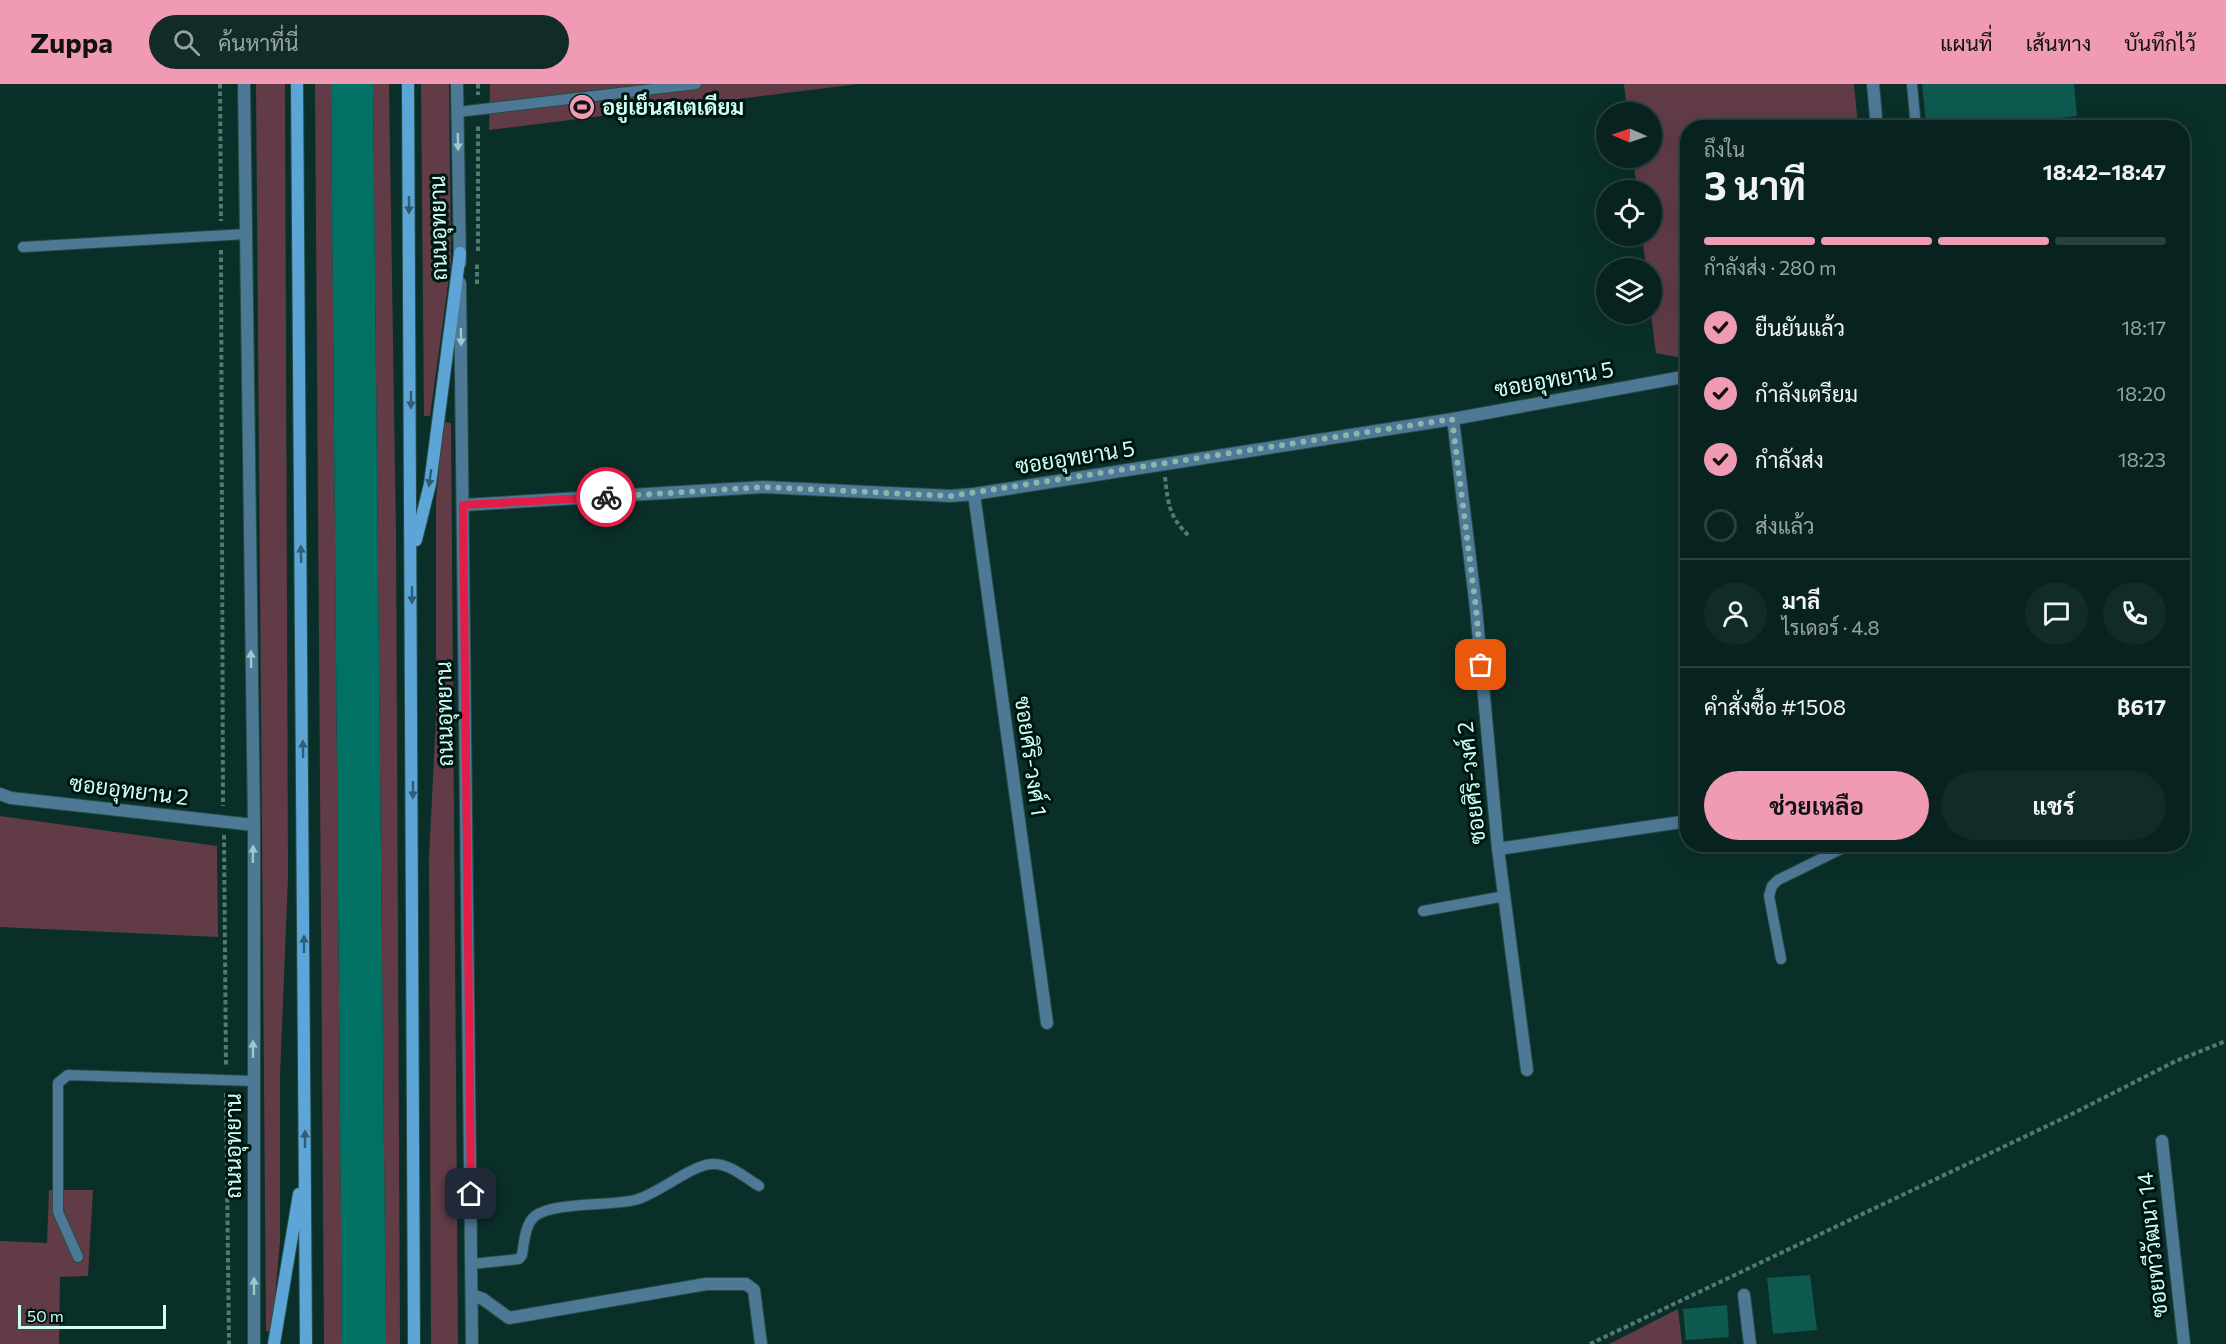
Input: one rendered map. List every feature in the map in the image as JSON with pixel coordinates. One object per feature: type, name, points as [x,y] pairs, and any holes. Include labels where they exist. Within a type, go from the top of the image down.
[{"type":"main road","points":[[297,84],[306,1344]]},
{"type":"main road","name":"ถนนอุทยาน","points":[[408,84],[414,1344]]},
{"type":"main road","points":[[412,556],[430,484],[460,253]]},
{"type":"main road","points":[[274,1344],[305,1161]]},
{"type":"street","name":"ถนนอุทยาน","points":[[244,84],[254,825],[254,1344]]},
{"type":"street","name":"ถนนอุทยาน","points":[[457,84],[472,1344]]},
{"type":"street","points":[[1873,84],[1876,120]]},
{"type":"street","name":"ซอยอุทยาน 5","points":[[463,505],[764,487],[951,496],[974,494],[1452,419],[1680,377]]},
{"type":"street","name":"ซอยศิริ-วงศ์ 2","points":[[1452,419],[1476,608],[1498,849],[1527,1070]]},
{"type":"street","name":"ซอยศิริ-วงศ์ 1","points":[[974,494],[1047,1023]]},
{"type":"street","name":"ซอยอุทยาน 2","points":[[0,794],[11,798],[254,825]]},
{"type":"street","points":[[1498,849],[1680,823]]},
{"type":"street","name":"ซอยทวีวัฒนา 14","points":[[2162,1141],[2184,1344]]},
{"type":"street","points":[[472,1295],[483,1299],[509,1318],[706,1284],[746,1284],[754,1290],[761,1344]]},
{"type":"street","points":[[1744,1295],[1750,1344]]},
{"type":"lane","points":[[458,112],[696,84]]},
{"type":"lane","points":[[1912,84],[1915,120]]},
{"type":"lane","points":[[23,247],[246,234]]},
{"type":"lane","points":[[1781,959],[1769,896],[1772,886],[1778,880],[1835,852]]},
{"type":"lane","points":[[1423,911],[1505,896]]},
{"type":"lane","points":[[78,1257],[58,1212],[58,1083],[68,1075],[254,1081]]},
{"type":"lane","points":[[472,1264],[519,1259],[522,1255],[528,1225],[533,1217],[542,1212],[581,1204],[635,1200],[659,1191],[707,1164],[725,1166],[759,1186]]},
{"type":"path","points":[[220,84],[229,1344]]},
{"type":"path","points":[[1164,464],[1169,508],[1177,525],[1190,537]]},
{"type":"path","points":[[1590,1344],[2068,1116],[2176,1061],[2226,1041]]},
{"type":"shaded area","points":[[256,84],[285,84],[288,877],[280,1076],[280,1241],[272,1332],[266,1331]]},
{"type":"shaded area","points":[[315,84],[331,84],[342,1344],[324,1344]]},
{"type":"shaded area","points":[[331,84],[373,84],[386,1344],[342,1344]]},
{"type":"shaded area","points":[[373,84],[389,84],[396,535],[400,1344],[386,1344]]},
{"type":"shaded area","points":[[421,84],[449,84],[451,262],[430,416],[424,416]]},
{"type":"shaded area","name":"อยู่เย็นสเตเดียม","points":[[490,84],[859,84],[489,130]]},
{"type":"shaded area","points":[[1624,84],[1854,84],[1857,120],[1680,120],[1680,358],[1656,353],[1652,324],[1662,324],[1662,258],[1645,258],[1643,246],[1662,246],[1662,180],[1636,180],[1634,168],[1662,168],[1662,102],[1626,102]]},
{"type":"shaded area","points":[[443,422],[451,423],[458,1344],[431,1344],[429,857],[436,718],[436,501]]},
{"type":"shaded area","points":[[0,816],[217,846],[218,937],[0,927]]},
{"type":"shaded area","points":[[49,1190],[93,1190],[88,1276],[60,1277],[59,1344],[0,1344],[0,1241],[47,1243]]},
{"type":"shaded area","points":[[1678,1309],[1682,1344],[1609,1344]]},
{"type":"building","points":[[1922,84],[2074,84],[2077,116],[2042,120],[1926,120]]},
{"type":"building","points":[[1810,1275],[1817,1330],[1773,1334],[1767,1278]]},
{"type":"building","points":[[1727,1305],[1729,1337],[1686,1340],[1683,1309]]},
{"type":"way so far","points":[[606,497],[764,487],[951,496],[974,494],[1452,419],[1481,665]]},
{"type":"place","name":"อยู่เย็นสเตเดียม","points":[[582,107]]},
{"type":"route","points":[[471,1194],[463,505],[606,497]]}]
